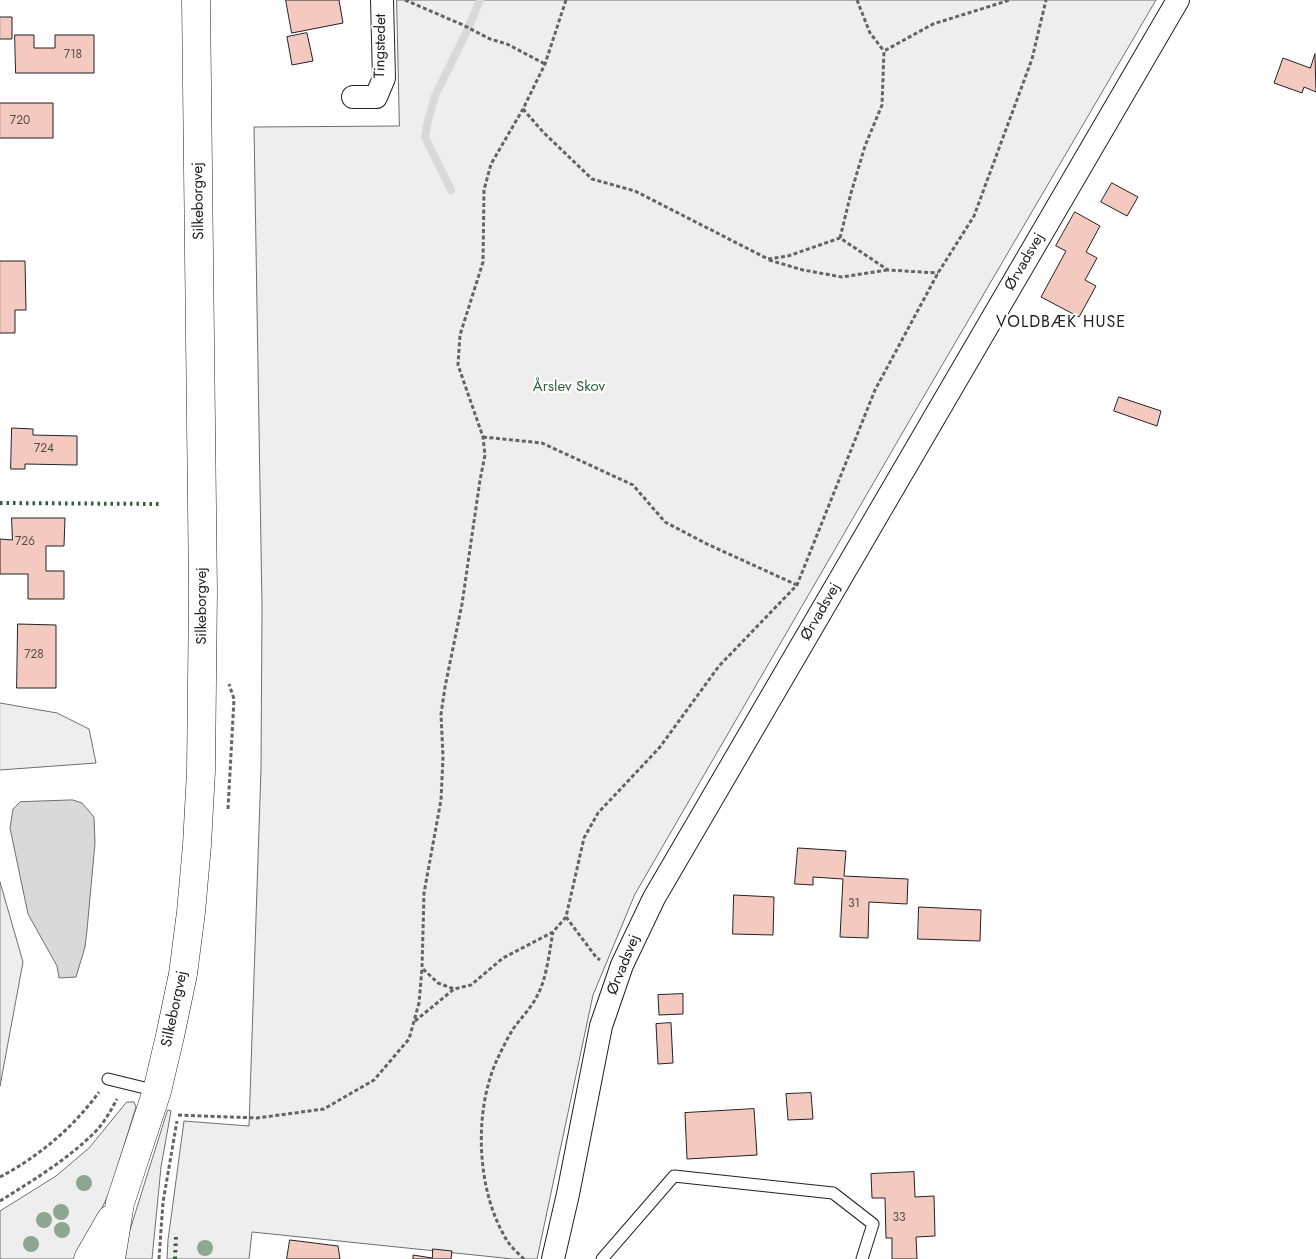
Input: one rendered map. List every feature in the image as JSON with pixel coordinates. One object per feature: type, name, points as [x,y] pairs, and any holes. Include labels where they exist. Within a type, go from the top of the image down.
[{"type":"main road","name":"Silkeborgvej","points":[[111,1259],[120,1202],[157,1091],[170,1036],[185,957],[198,845],[201,771],[203,591],[196,0]]},
{"type":"main road","name":"Silkeborgvej","points":[[88,1259],[120,1202]]},
{"type":"street","name":"Tingstedet","points":[[353,97],[376,97],[384,78],[382,0]]},
{"type":"street","name":"Ørvadsvej","points":[[553,1259],[601,1026],[622,965],[659,889],[1178,0]]},
{"type":"lane","points":[[108,1079],[157,1091]]},
{"type":"lane","points":[[602,1259],[674,1176],[832,1193],[873,1224],[862,1259]]},
{"type":"path","points":[[405,0],[490,39],[507,44],[545,64]]},
{"type":"path","points":[[178,1115],[257,1118],[324,1109],[374,1080],[409,1039],[419,1003],[424,894],[441,800],[443,757],[441,714],[462,604],[485,455],[483,437],[458,365],[460,335],[484,262],[484,190],[488,173],[491,164],[523,109],[545,64],[566,0]]},
{"type":"path","points":[[840,238],[865,146],[882,105],[884,51],[870,33],[857,0]]},
{"type":"path","points":[[884,51],[933,24],[1010,0]]},
{"type":"path","points":[[414,1021],[454,989],[471,986],[503,958],[553,932],[566,917],[584,838],[598,814],[660,747],[719,666],[797,585],[875,390],[938,273],[974,216],[1032,59],[1046,0]]},
{"type":"path","points":[[523,109],[542,132],[592,179],[635,190],[768,260],[804,270],[842,277],[888,270],[938,273]]},
{"type":"path","points":[[768,260],[788,256],[840,238]]},
{"type":"path","points":[[840,238],[888,270]]},
{"type":"path","points":[[483,437],[542,443],[633,485],[666,522],[707,544],[797,585]]},
{"type":"path","points":[[566,917],[596,957],[606,964],[622,965]]},
{"type":"path","points":[[524,1259],[508,1243],[493,1211],[484,1174],[481,1132],[487,1092],[495,1064],[512,1030],[537,998],[546,970],[553,932]]},
{"type":"path","points":[[422,968],[438,983],[454,989]]},
{"type":"path","points":[[0,1177],[16,1169],[46,1148],[86,1109],[108,1079]]},
{"type":"path","points":[[0,1201],[48,1171],[94,1134],[126,1083]]},
{"type":"green space","name":"Årslev Skov","points":[[397,0],[1156,0],[635,894],[593,995],[537,1259],[513,1259],[252,1232],[249,1259],[167,1259],[184,1121],[249,1126],[261,769],[262,607],[254,127],[399,126]]},
{"type":"green space","points":[[0,703],[57,713],[89,729],[96,763],[0,770]]},
{"type":"green space","points":[[0,882],[23,962],[0,1086]]},
{"type":"green space","points":[[127,1102],[134,1102],[136,1107],[110,1191],[78,1259],[0,1259],[0,1211],[56,1176],[89,1148]]},
{"type":"green space","points":[[168,1110],[171,1111],[161,1167],[152,1259],[123,1259],[125,1246]]},
{"type":"shaded area","points":[[73,800],[82,803],[94,817],[95,843],[85,947],[76,977],[59,978],[57,966],[28,914],[10,828],[13,809],[20,802]]},
{"type":"building","points":[[286,0],[339,0],[343,23],[292,33]]},
{"type":"building","points":[[0,17],[12,17],[12,39],[0,39]]},
{"type":"building","points":[[307,33],[313,61],[292,65],[287,37]]},
{"type":"building","points":[[15,35],[34,35],[34,48],[55,48],[55,35],[94,35],[94,73],[16,73]]},
{"type":"building","points":[[1315,54],[1316,92],[1304,87],[1302,93],[1274,83],[1283,58],[1310,68]]},
{"type":"building","points":[[0,103],[53,103],[53,138],[0,138]]},
{"type":"building","points":[[1112,183],[1138,197],[1127,216],[1101,202]]},
{"type":"building","points":[[1075,212],[1100,226],[1086,252],[1097,258],[1085,280],[1096,286],[1079,317],[1041,297],[1066,251],[1056,246]]},
{"type":"building","points":[[0,261],[25,261],[26,310],[15,310],[15,333],[0,333]]},
{"type":"building","points":[[1119,397],[1161,411],[1157,426],[1114,411]]},
{"type":"building","points":[[12,428],[33,429],[33,435],[77,436],[77,465],[25,464],[25,469],[11,469]]},
{"type":"building","points":[[12,518],[65,518],[64,546],[46,546],[46,571],[64,571],[64,599],[28,599],[28,574],[0,574],[0,539],[12,540]]},
{"type":"building","points":[[18,624],[56,625],[56,688],[17,688]]},
{"type":"building","points":[[798,848],[846,851],[844,876],[908,879],[907,904],[869,902],[868,938],[840,937],[843,879],[813,877],[813,885],[795,884]]},
{"type":"building","points":[[734,895],[774,897],[773,935],[733,934]]},
{"type":"building","points":[[919,907],[981,910],[980,941],[918,939]]},
{"type":"building","points":[[683,994],[683,1014],[659,1015],[658,995]]},
{"type":"building","points":[[671,1023],[673,1063],[658,1064],[656,1024]]},
{"type":"building","points":[[811,1093],[813,1119],[788,1120],[786,1094]]},
{"type":"building","points":[[754,1109],[757,1155],[687,1159],[685,1113]]},
{"type":"building","points":[[914,1172],[915,1197],[934,1196],[935,1236],[916,1237],[917,1259],[892,1259],[892,1238],[886,1238],[885,1198],[872,1198],[871,1174]]},
{"type":"building","points":[[290,1240],[338,1246],[340,1259],[287,1259]]},
{"type":"building","points":[[433,1249],[452,1251],[451,1259],[413,1259],[413,1255],[432,1258]]},
{"type":"waterway","points":[[451,190],[425,137],[435,96],[480,0]]},
{"type":"hedge","points":[[0,503],[159,504]]},
{"type":"hedge","points":[[175,1259],[176,1236]]},
{"type":"district","name":"VOLDBÆK HUSE","points":[[1061,323]]}]
